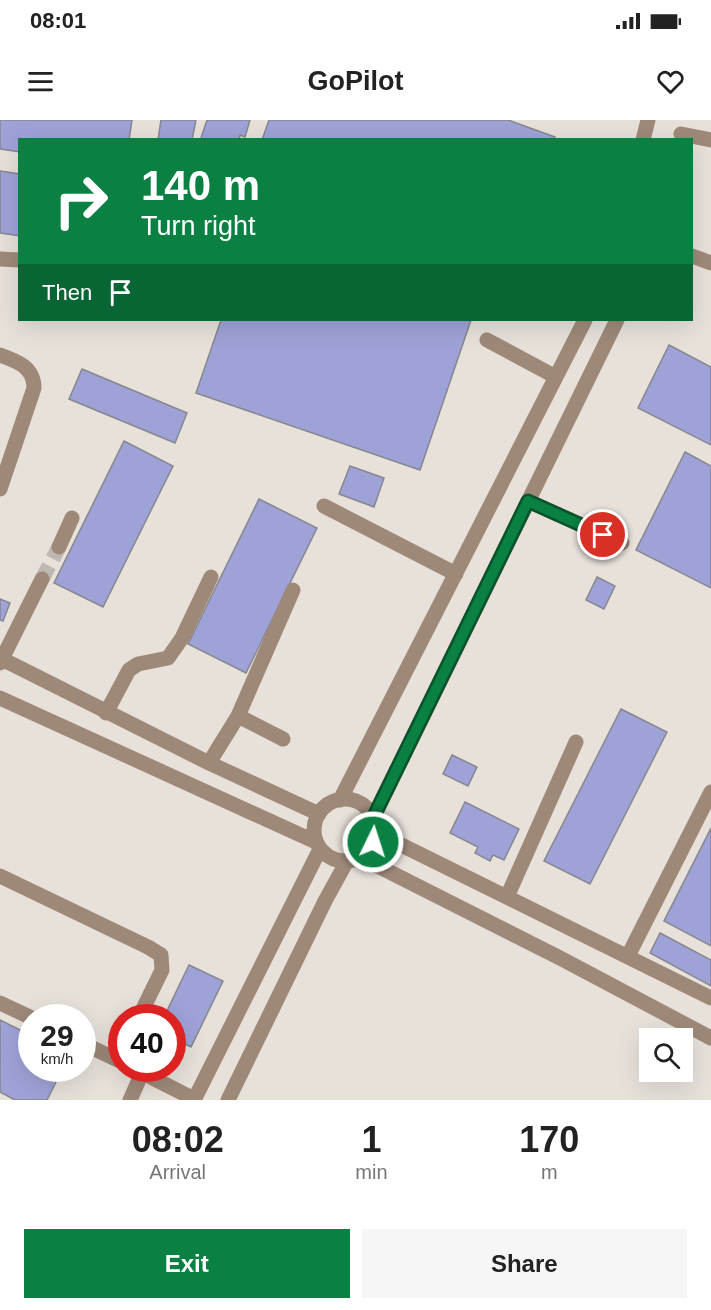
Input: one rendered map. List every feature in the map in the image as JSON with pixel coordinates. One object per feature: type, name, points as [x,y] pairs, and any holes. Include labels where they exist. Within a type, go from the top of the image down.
[{"type":"street","points":[[644,138],[648,120]]},
{"type":"street","points":[[681,131],[711,140]]},
{"type":"street","points":[[693,256],[711,262]]},
{"type":"street","points":[[0,259],[18,260]]},
{"type":"street","points":[[340,800],[584,321]]},
{"type":"street","points":[[0,698],[318,845],[327,856],[337,860],[353,859],[368,851],[373,842],[374,825],[617,321]]},
{"type":"street","points":[[487,340],[556,377]]},
{"type":"street","points":[[0,355],[16,360],[29,369],[34,378],[34,388],[0,489]]},
{"type":"street","points":[[528,501],[622,543]]},
{"type":"street","points":[[324,506],[456,574]]},
{"type":"street","points":[[59,547],[72,518]]},
{"type":"street","points":[[106,713],[129,670],[138,664],[168,658],[182,638],[211,577]]},
{"type":"street","points":[[42,579],[1,660],[209,764],[319,814]]},
{"type":"street","points":[[209,764],[238,716],[293,591]]},
{"type":"street","points":[[238,716],[283,739]]},
{"type":"street","points":[[507,897],[576,742]]},
{"type":"street","points":[[628,956],[711,792]]},
{"type":"street","points":[[160,1082],[194,1100],[318,845],[314,826],[319,814],[331,802],[340,800],[360,803],[368,810],[374,825],[507,897],[711,998]]},
{"type":"street","points":[[353,859],[560,958],[711,1038]]},
{"type":"street","points":[[228,1100],[353,859]]},
{"type":"street","points":[[0,876],[161,955],[162,970],[145,1004]]},
{"type":"street","points":[[0,1003],[18,1011]]},
{"type":"street","points":[[130,1100],[134,1082]]},
{"type":"building","points":[[0,120],[132,120],[129,138],[18,138],[18,152],[0,149]]},
{"type":"building","points":[[161,120],[196,120],[192,138],[158,138]]},
{"type":"building","points":[[207,120],[250,120],[245,137],[240,135],[239,138],[201,138]]},
{"type":"building","points":[[269,120],[508,120],[555,137],[555,138],[263,138]]},
{"type":"building","points":[[0,171],[18,174],[18,236],[0,233]]},
{"type":"building","points":[[221,321],[471,321],[420,470],[196,393]]},
{"type":"building","points":[[669,345],[711,367],[711,445],[638,408]]},
{"type":"building","points":[[82,369],[187,413],[175,443],[69,399]]},
{"type":"building","points":[[124,441],[173,466],[103,607],[54,583]]},
{"type":"building","points":[[685,452],[711,466],[711,588],[636,550]]},
{"type":"building","points":[[350,466],[384,478],[374,507],[339,494]]},
{"type":"building","points":[[259,499],[317,528],[246,673],[188,644]]},
{"type":"building","points":[[597,577],[615,586],[604,609],[586,600]]},
{"type":"building","points":[[0,599],[10,603],[3,621],[0,620]]},
{"type":"building","points":[[621,709],[667,732],[590,884],[544,861]]},
{"type":"building","points":[[452,755],[477,767],[468,786],[443,774]]},
{"type":"building","points":[[465,802],[519,829],[504,860],[493,855],[490,861],[475,853],[478,847],[450,833]]},
{"type":"building","points":[[711,828],[711,946],[664,921]]},
{"type":"building","points":[[660,933],[711,960],[711,986],[650,953]]},
{"type":"building","points":[[189,965],[223,981],[191,1047],[186,1045],[186,1004],[170,1004]]},
{"type":"building","points":[[0,1020],[18,1029],[18,1082],[56,1082],[47,1100],[15,1100],[0,1092]]},
{"type":"tunnel","points":[[42,579],[59,547]]},
{"type":"route","points":[[373,842],[375,832],[373,818],[528,501],[603,535]]}]
